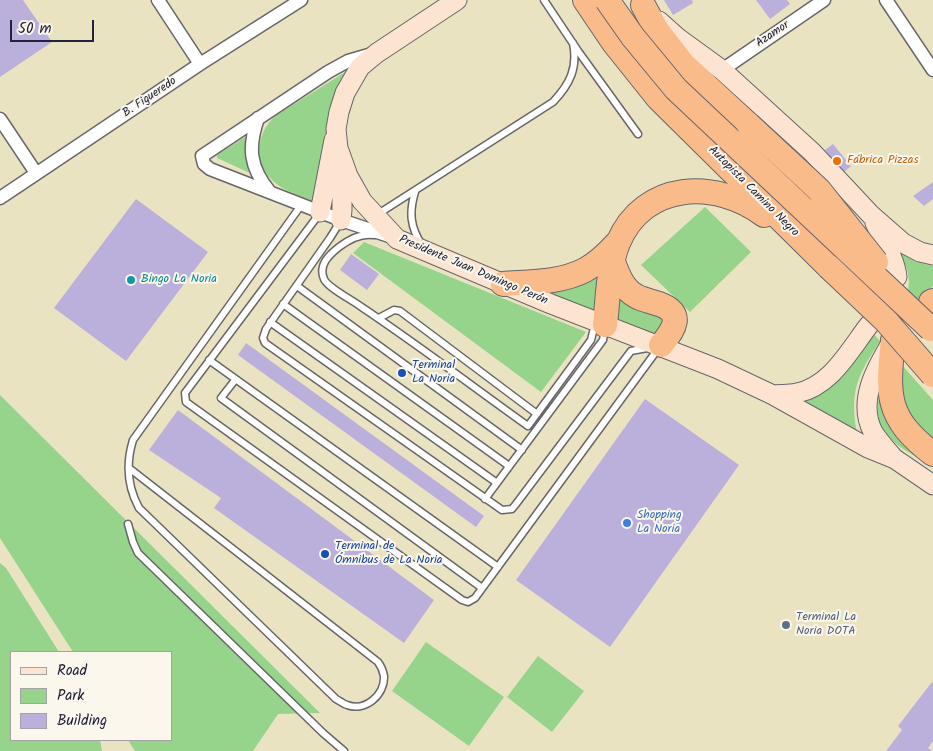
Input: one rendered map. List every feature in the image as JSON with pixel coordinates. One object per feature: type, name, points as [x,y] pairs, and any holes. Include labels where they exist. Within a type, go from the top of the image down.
[{"type":"highway","name":"Autopista Camino Negro","points":[[585,0],[614,43],[658,98],[886,321],[933,375]]},
{"type":"highway","name":"Autopista Camino Negro","points":[[607,0],[633,37],[676,89],[931,312]]},
{"type":"highway","points":[[641,2],[656,29],[683,64],[819,190],[931,312]]},
{"type":"highway","points":[[600,324],[616,252],[631,221],[658,200],[676,193],[687,191],[717,192],[746,203],[762,213],[829,267]]},
{"type":"highway","points":[[503,284],[534,282],[574,275],[616,252]]},
{"type":"highway","points":[[616,252],[618,278],[626,288],[636,296],[666,306],[671,311],[675,325],[661,345]]},
{"type":"highway","points":[[893,340],[891,399],[894,410],[905,429],[927,450]]},
{"type":"street","points":[[158,0],[200,64]]},
{"type":"street","name":"B. Figueredo","points":[[0,198],[200,64],[301,0]]},
{"type":"street","points":[[320,212],[339,112],[350,81],[360,67],[377,52],[457,0]]},
{"type":"street","name":"Azamor","points":[[722,70],[824,0]]},
{"type":"street","points":[[886,0],[933,70]]},
{"type":"street","points":[[641,2],[666,29],[722,70],[812,152],[871,215],[904,243],[920,252],[933,254]]},
{"type":"street","points":[[270,192],[254,168],[252,158],[252,134],[258,118],[328,72],[348,61],[377,52]]},
{"type":"street","name":"Presidente Juan Domingo Perón","points":[[258,118],[202,156],[204,164],[210,169],[341,220],[397,239],[600,324],[661,345],[718,369],[773,395],[868,448],[895,458]]},
{"type":"street","points":[[0,119],[36,173]]},
{"type":"street","points":[[336,129],[341,160],[341,220]]},
{"type":"street","points":[[341,160],[353,187],[375,216],[397,239]]},
{"type":"street","points":[[871,215],[889,251],[897,277]]},
{"type":"street","points":[[773,395],[796,394],[808,390],[827,379],[869,325]]},
{"type":"street","points":[[893,340],[878,365],[869,392],[866,408],[868,419],[874,433],[895,458],[927,480],[933,493]]},
{"type":"lane","points":[[544,0],[638,134]]},
{"type":"lane","points":[[375,216],[553,102],[563,91],[571,77],[575,54],[573,43]]},
{"type":"lane","points":[[415,192],[411,205],[412,224],[417,237],[427,252]]},
{"type":"lane","points":[[129,468],[378,662],[384,677],[383,687],[375,699],[358,707],[347,705],[336,699],[139,508],[128,478],[130,452],[133,440],[302,204]]},
{"type":"lane","points":[[320,212],[185,392],[186,402],[462,600],[468,602],[475,598],[661,345]]},
{"type":"lane","points":[[341,220],[297,286],[270,322],[263,338],[264,343],[502,510],[512,509],[631,351],[661,345]]},
{"type":"lane","points":[[397,239],[368,234],[344,243],[328,255],[324,262],[322,271],[326,282],[528,426],[591,340],[600,324]]},
{"type":"lane","points":[[297,286],[522,450]]},
{"type":"lane","points":[[283,304],[509,466]]},
{"type":"lane","points":[[379,318],[394,310],[400,311],[538,414]]},
{"type":"lane","points":[[270,322],[497,483]]},
{"type":"lane","points":[[485,499],[603,340],[600,324]]},
{"type":"lane","points":[[209,360],[498,567]]},
{"type":"lane","points":[[235,380],[221,398],[482,588]]},
{"type":"lane","points":[[128,524],[132,542],[138,554],[323,733],[344,751]]},
{"type":"green space","points":[[350,69],[319,204],[289,191],[273,181],[262,165],[259,148],[261,139],[264,131],[275,116]]},
{"type":"green space","points":[[247,136],[252,174],[217,158],[217,155]]},
{"type":"green space","points":[[705,207],[751,252],[690,312],[641,265]]},
{"type":"green space","points":[[364,242],[586,332],[541,392],[353,253]]},
{"type":"green space","points":[[900,252],[916,262],[933,266],[933,286],[917,300],[908,290],[906,266]]},
{"type":"green space","points":[[606,264],[603,314],[540,290]]},
{"type":"green space","points":[[616,289],[664,317],[662,337],[616,319]]},
{"type":"green space","points":[[872,332],[880,341],[857,384],[854,406],[857,433],[794,398]]},
{"type":"green space","points":[[901,364],[933,400],[933,445],[917,432],[899,393]]},
{"type":"green space","points":[[881,390],[933,464],[933,467],[899,446],[885,431],[880,423],[878,413]]},
{"type":"green space","points":[[0,395],[320,713],[278,714],[253,751],[135,751],[129,741],[172,741],[172,651],[72,651],[0,538]]},
{"type":"green space","points":[[0,563],[6,568],[58,651],[10,651],[10,741],[100,741],[102,751],[0,751]]},
{"type":"green space","points":[[426,642],[504,697],[469,746],[392,691]]},
{"type":"green space","points":[[538,656],[584,691],[552,732],[507,697]]},
{"type":"building","points":[[0,0],[23,0],[52,42],[0,77]]},
{"type":"building","points":[[664,0],[692,0],[693,3],[673,15]]},
{"type":"building","points":[[756,0],[787,0],[790,4],[770,19]]},
{"type":"building","points":[[833,144],[851,166],[843,173],[825,150]]},
{"type":"building","points":[[933,182],[933,199],[924,206],[913,196]]},
{"type":"building","name":"Bingo La Noria","points":[[136,199],[208,252],[126,361],[54,308]]},
{"type":"building","points":[[351,254],[379,274],[367,290],[340,270]]},
{"type":"building","points":[[246,343],[484,516],[476,527],[238,355]]},
{"type":"building","name":"Shopping La Noria","points":[[645,399],[739,465],[610,647],[516,580]]},
{"type":"building","name":"Terminal de Ómnibus de La Noria","points":[[178,410],[434,600],[404,643],[214,508],[221,498],[149,450]]},
{"type":"building","points":[[932,682],[933,741],[928,748],[932,751],[886,751],[902,730],[898,726]]},
{"type":"place","name":"Fábrica Pizzas","points":[[837,161]]},
{"type":"place","name":"Bingo La Noria","points":[[131,280]]},
{"type":"place","name":"Terminal La Noria","points":[[402,373]]},
{"type":"place","name":"Shopping La Noria","points":[[627,523]]},
{"type":"place","name":"Terminal de Ómnibus de La Noria","points":[[325,554]]},
{"type":"place","name":"Terminal La Noria DOTA","points":[[786,625]]}]
